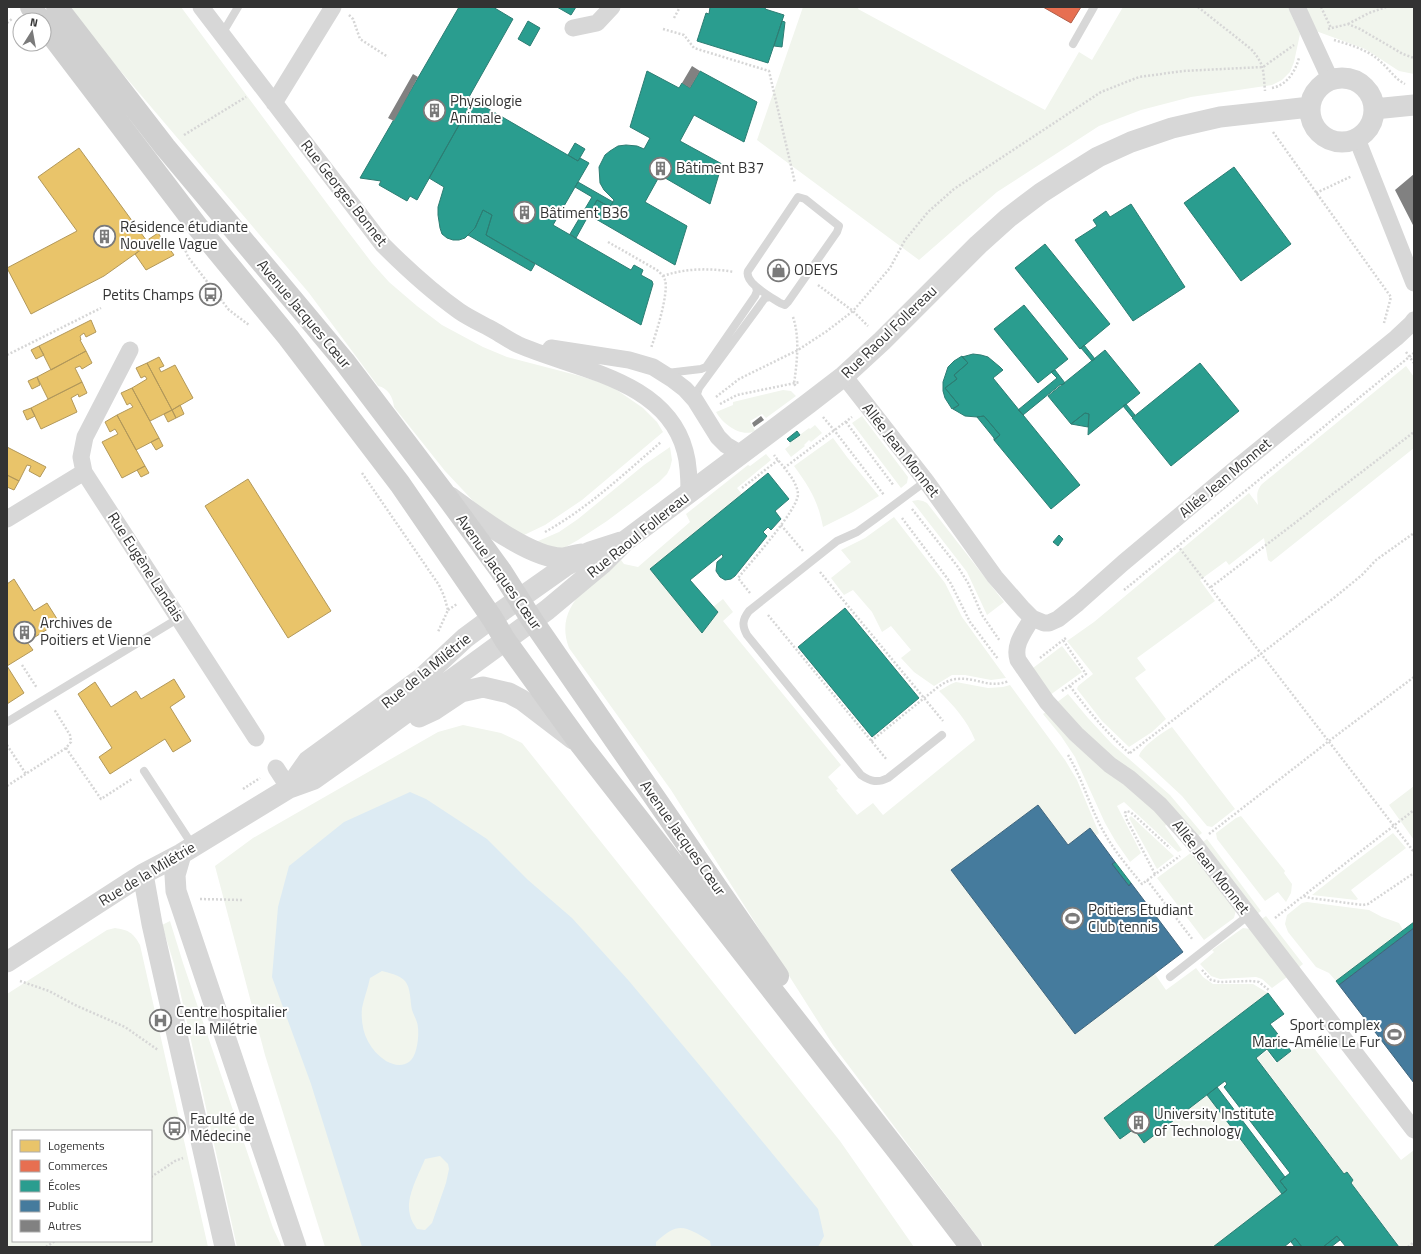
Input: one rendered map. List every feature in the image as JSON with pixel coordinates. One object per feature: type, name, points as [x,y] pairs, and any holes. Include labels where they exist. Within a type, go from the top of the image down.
[{"type":"main road","name":"Avenue Jacques Cœur","points":[[57,7],[165,148],[344,361],[444,493],[501,571],[532,620],[566,667],[907,1163]]},
{"type":"main road","name":"Avenue Jacques Cœur","points":[[52,36],[200,230],[288,337],[395,478],[492,618],[505,640],[581,745],[971,1247]]},
{"type":"street","name":"Rue Georges Bonnet","points":[[201,7],[383,246],[418,279],[460,312],[519,344],[610,378],[629,386],[648,398],[661,409],[676,430],[685,450],[688,464],[689,493]]},
{"type":"street","points":[[573,28],[597,23],[612,7]]},
{"type":"street","points":[[1297,7],[1331,81]]},
{"type":"street","points":[[274,103],[339,10]]},
{"type":"street","points":[[1336,79],[1347,79],[1358,83],[1372,99],[1374,116],[1370,126],[1356,139],[1350,141],[1335,141],[1322,135],[1313,124],[1310,107],[1312,99],[1322,86],[1331,81],[1336,79]]},
{"type":"street","points":[[1374,110],[1414,105]]},
{"type":"street","name":"Rue Raoul Follereau","points":[[505,640],[547,610],[602,564],[625,541],[809,404],[844,376],[882,341],[978,245],[1008,218],[1041,193],[1087,164],[1131,142],[1172,128],[1220,117],[1310,107]]},
{"type":"street","points":[[1356,139],[1414,284]]},
{"type":"street","name":"Allée Jean Monnet","points":[[844,376],[926,481],[996,577],[1032,618],[1049,624],[1058,619],[1240,465],[1396,338],[1414,320]]},
{"type":"street","name":"Rue Georges Bonnet","points":[[519,344],[629,360],[653,367],[685,389],[700,407],[718,437],[741,454]]},
{"type":"street","points":[[7,519],[84,472],[81,457],[85,436],[130,350]]},
{"type":"street","name":"Rue Eugène Landais","points":[[84,472],[256,738]]},
{"type":"street","points":[[444,493],[498,531],[540,554],[563,558],[590,552],[625,541]]},
{"type":"street","name":"Rue de la Milétrie","points":[[289,788],[308,761],[422,678],[465,638],[567,565],[590,552]]},
{"type":"street","points":[[1020,662],[1016,647],[1032,618]]},
{"type":"street","name":"Rue de la Milétrie","points":[[7,962],[143,874],[187,850],[289,788],[314,779],[505,640]]},
{"type":"street","name":"Allée Jean Monnet","points":[[1020,662],[1047,702],[1076,734],[1110,765],[1129,778],[1160,805],[1195,845],[1414,1130]]},
{"type":"street","points":[[366,742],[434,710],[461,692],[483,687],[509,693],[522,700],[581,745]]},
{"type":"street","points":[[276,768],[289,788]]},
{"type":"street","points":[[187,850],[175,875],[176,892],[296,1247]]},
{"type":"street","points":[[143,874],[159,882],[169,896],[207,1013],[223,1032]]},
{"type":"street","points":[[143,874],[154,932],[225,1247]]},
{"type":"lane","points":[[222,34],[238,7]]},
{"type":"lane","points":[[1073,44],[1094,7]]},
{"type":"lane","points":[[798,198],[805,199],[839,226],[838,232],[788,302],[785,304],[780,303],[756,287],[747,275],[748,270],[798,198]]},
{"type":"lane","points":[[663,374],[706,367],[755,296],[757,291],[756,287]]},
{"type":"lane","points":[[700,407],[699,388],[765,298],[770,297]]},
{"type":"lane","points":[[926,481],[857,532],[837,541],[758,603],[744,616],[743,628],[862,775],[867,779],[874,782],[881,782],[888,778],[942,735]]},
{"type":"lane","points":[[7,722],[179,618]]},
{"type":"lane","points":[[144,771],[187,850]]},
{"type":"lane","points":[[1170,977],[1249,915]]},
{"type":"path","points":[[674,18],[680,7]]},
{"type":"path","points":[[1198,7],[1251,49],[1263,67],[1268,126],[1391,297],[1384,322],[1396,338]]},
{"type":"path","points":[[1321,7],[1331,28]]},
{"type":"path","points":[[1348,24],[1369,13],[1386,7]]},
{"type":"path","points":[[339,10],[353,19],[360,38],[388,56]]},
{"type":"path","points":[[663,29],[684,34],[694,48],[769,71],[798,198]]},
{"type":"path","points":[[165,148],[197,126],[263,87]]},
{"type":"path","points":[[1316,193],[1368,169]]},
{"type":"path","points":[[608,242],[657,270],[663,276],[666,292],[653,342],[644,365]]},
{"type":"path","points":[[663,276],[678,272],[716,269],[747,275]]},
{"type":"path","points":[[806,276],[853,310],[882,341]]},
{"type":"path","points":[[788,302],[797,328],[798,350],[794,384],[809,404],[834,430],[950,582],[970,622],[999,661]]},
{"type":"path","points":[[7,355],[100,308]]},
{"type":"path","points":[[1124,591],[1414,353]]},
{"type":"path","points":[[700,407],[737,395],[794,384]]},
{"type":"path","points":[[784,468],[846,422],[866,404]]},
{"type":"path","points":[[846,422],[958,568],[968,583],[982,615],[998,639],[1020,662]]},
{"type":"path","points":[[1211,587],[1414,432]]},
{"type":"path","points":[[774,454],[796,485],[798,493],[797,499],[794,507],[781,525],[738,578],[888,762]]},
{"type":"path","points":[[742,488],[778,460]]},
{"type":"path","points":[[781,525],[944,722]]},
{"type":"path","points":[[1130,753],[1335,597],[1362,575],[1376,560],[1414,532]]},
{"type":"path","points":[[1178,546],[1414,852]]},
{"type":"path","points":[[871,741],[938,687],[953,679],[959,678],[986,684],[1008,681],[1020,662],[1069,636]]},
{"type":"path","points":[[1047,702],[1086,674],[1063,640]]},
{"type":"path","points":[[7,786],[66,748],[71,742],[70,735],[22,665]]},
{"type":"path","points":[[1067,753],[1076,767],[1100,826],[1126,866],[1142,884],[1414,677]]},
{"type":"path","points":[[7,745],[26,774]]},
{"type":"path","points":[[66,748],[101,799],[144,771]]},
{"type":"path","points":[[1274,918],[1414,810]]},
{"type":"path","points":[[1155,874],[1127,820],[1125,813],[1126,811],[1134,815],[1174,851]]},
{"type":"path","points":[[1304,896],[1363,905],[1368,904],[1414,872]]},
{"type":"path","points":[[1148,880],[1202,952]]},
{"type":"path","points":[[198,899],[243,900]]},
{"type":"path","points":[[1193,959],[1211,980],[1220,982],[1259,982],[1269,990]]},
{"type":"path","points":[[20,981],[49,991],[75,1005],[125,1027],[161,1052]]},
{"type":"path","points":[[152,1176],[175,1160],[189,1156]]},
{"type":"path","points":[[1408,1247],[1414,1242]]},
{"type":"shaded area","points":[[67,7],[181,7],[343,225],[372,263],[389,282],[442,325],[483,347],[507,357],[580,376],[611,386],[643,408],[657,422],[663,432],[582,500],[545,525],[522,536],[476,504],[445,471],[394,407],[387,391],[378,386],[309,293]]},
{"type":"shaded area","points":[[803,7],[859,7],[858,9],[1045,110],[1079,52],[1092,60],[1123,7],[1288,7],[1300,34],[1294,62],[1290,72],[1282,80],[1272,85],[1191,97],[1141,110],[1099,126],[997,192],[919,260],[757,140]]},
{"type":"shaded area","points":[[1305,7],[1414,7],[1414,74],[1399,71],[1365,49],[1316,31]]},
{"type":"shaded area","points":[[1406,366],[1414,377],[1414,448],[1271,562],[1268,560],[1264,538],[1229,565],[1226,561],[1200,580],[1215,601],[1137,658],[1146,670],[1135,678],[1166,719],[1152,732],[1129,747],[1102,721],[1077,689],[1078,686],[1093,674],[1067,641],[1094,622],[1249,493],[1258,505],[1257,494],[1262,484]]},
{"type":"shaded area","points":[[783,390],[791,391],[796,396],[766,418],[762,414],[750,421],[755,431],[750,433],[744,433],[733,429],[719,417],[716,412],[733,405],[733,402]]},
{"type":"shaded area","points":[[862,416],[908,477],[907,483],[901,488],[852,423]]},
{"type":"shaded area","points":[[815,425],[822,433],[811,442],[809,440],[804,445],[805,446],[791,457],[785,449],[790,445],[789,443]]},
{"type":"shaded area","points":[[833,438],[879,496],[853,512],[823,527],[819,510],[813,495],[794,466]]},
{"type":"shaded area","points":[[670,447],[672,460],[667,474],[659,482],[607,521],[564,548],[551,550],[536,542],[559,532],[578,519],[644,465]]},
{"type":"shaded area","points":[[766,454],[771,460],[737,488],[742,494],[650,569],[702,633],[718,612],[713,607],[723,599],[733,612],[723,621],[841,765],[828,777],[838,789],[836,790],[857,815],[873,803],[883,815],[975,740],[960,714],[939,691],[956,682],[988,688],[1010,685],[1065,760],[1077,780],[1099,833],[1096,836],[1090,828],[1068,845],[1038,805],[1166,990],[1196,968],[1203,977],[1213,984],[1253,984],[1268,993],[1104,1118],[1120,1139],[1134,1129],[1144,1143],[1207,1095],[1282,1194],[1213,1247],[985,1247],[833,1045],[671,790],[569,648],[565,633],[566,620],[578,596],[588,586],[621,560],[624,564],[638,567],[690,522],[686,514],[748,465],[750,466]]},
{"type":"shaded area","points":[[918,500],[927,503],[1004,602],[987,615],[967,572],[912,501]]},
{"type":"shaded area","points":[[894,517],[945,583],[962,617],[1006,678],[991,680],[965,675],[952,675],[934,686],[914,672],[901,658],[911,650],[891,626],[882,632],[872,612],[853,590],[844,595],[831,578],[851,562],[841,550],[865,538]]},
{"type":"shaded area","points":[[1062,646],[1082,672],[1050,695],[1033,668]]},
{"type":"shaded area","points":[[1068,694],[1112,744],[1170,795],[1202,833],[1197,837],[1095,745],[1056,703]]},
{"type":"shaded area","points":[[1046,712],[1169,822],[1165,826],[1182,850],[1178,852],[1124,802],[1117,806],[1141,853],[1130,862],[1105,823],[1075,757],[1061,736],[1043,714]]},
{"type":"shaded area","points":[[463,725],[501,733],[522,743],[840,1141],[914,1247],[325,1247],[265,1055],[215,866],[253,838],[438,732]]},
{"type":"shaded area","points":[[1172,727],[1235,809],[1212,827],[1207,826],[1182,796],[1139,756],[1148,744]]},
{"type":"shaded area","points":[[1414,786],[1414,840],[1389,805]]},
{"type":"shaded area","points":[[410,792],[426,799],[487,839],[528,880],[572,918],[629,981],[818,1209],[824,1236],[818,1247],[711,1247],[710,1241],[695,1232],[688,1229],[677,1228],[664,1235],[656,1242],[656,1247],[362,1247],[311,1084],[272,977],[278,907],[289,866],[344,822]],"holes":[[[382,971],[391,973],[403,979],[407,984],[412,1010],[418,1028],[417,1046],[414,1056],[409,1062],[403,1065],[392,1064],[374,1051],[366,1038],[362,1024],[362,1008],[370,978]],[[440,1156],[448,1164],[449,1169],[446,1183],[432,1223],[425,1230],[417,1229],[410,1215],[409,1201],[411,1194],[425,1159]]]},
{"type":"shaded area","points":[[1131,816],[1174,856],[1157,869],[1129,818]]},
{"type":"shaded area","points":[[1241,816],[1285,871],[1284,873],[1292,884],[1291,893],[1286,902],[1278,892],[1265,901],[1217,839],[1216,833]]},
{"type":"shaded area","points":[[1393,833],[1406,848],[1351,890],[1358,899],[1312,895],[1341,872]]},
{"type":"shaded area","points":[[1207,839],[1261,911],[1256,915],[1201,843]]},
{"type":"shaded area","points":[[1192,852],[1236,910],[1234,918],[1204,940],[1157,878]]},
{"type":"shaded area","points":[[1307,902],[1369,910],[1382,917],[1399,923],[1403,930],[1336,981],[1329,973],[1316,967],[1288,932],[1285,924],[1287,915],[1302,903]]},
{"type":"shaded area","points":[[1266,916],[1303,964],[1297,969],[1260,920]]},
{"type":"shaded area","points":[[170,921],[273,1228],[282,1247],[237,1247],[174,964],[162,925]]},
{"type":"shaded area","points":[[115,928],[127,931],[135,937],[140,945],[208,1247],[7,1247],[7,994],[107,930]]},
{"type":"shaded area","points":[[1243,928],[1251,929],[1287,977],[1272,988],[1262,979],[1256,977],[1220,979],[1211,976],[1200,964],[1214,952],[1212,950]]},
{"type":"shaded area","points":[[1303,1042],[1310,1043],[1401,1160],[1414,1150],[1414,1247],[1400,1247],[1257,1058],[1267,1051],[1276,1063]]},
{"type":"building: Logements","name":"Résidence étudiante Nouvelle Vague","points":[[79,148],[149,244],[104,276],[31,314],[7,268],[77,231],[38,177]]},
{"type":"building: Logements","points":[[158,233],[174,255],[146,270],[135,254],[149,244],[146,241]]},
{"type":"building: Logements","points":[[91,320],[96,332],[86,337],[84,333],[80,336],[80,340],[86,351],[51,370],[39,346]]},
{"type":"building: Logements","points":[[39,346],[44,355],[36,359],[31,350]]},
{"type":"building: Logements","points":[[86,351],[92,363],[82,369],[80,366],[75,368],[82,382],[48,399],[37,377]]},
{"type":"building: Logements","points":[[159,357],[164,366],[159,368],[161,372],[175,365],[193,398],[172,410],[147,363]]},
{"type":"building: Logements","points":[[147,363],[172,410],[150,421],[132,388],[147,379],[145,376],[141,378],[136,368]]},
{"type":"building: Logements","points":[[37,377],[40,385],[32,389],[28,381]]},
{"type":"building: Logements","points":[[82,382],[87,393],[79,397],[78,394],[71,398],[77,412],[41,429],[31,408]]},
{"type":"building: Logements","points":[[132,388],[159,438],[136,450],[117,415],[133,407],[130,403],[127,405],[121,393]]},
{"type":"building: Logements","points":[[180,405],[184,414],[176,418],[172,410]]},
{"type":"building: Logements","points":[[31,408],[35,416],[27,420],[23,411]]},
{"type":"building: Logements","points":[[172,410],[176,418],[168,422],[164,414]]},
{"type":"building: Logements","points":[[117,415],[145,466],[122,478],[102,442],[118,434],[115,429],[110,432],[105,422]]},
{"type":"building: Logements","points":[[159,438],[163,446],[156,450],[151,442]]},
{"type":"building: Logements","points":[[7,447],[46,467],[40,477],[29,471],[31,466],[27,465],[19,481],[7,475]]},
{"type":"building: Logements","points":[[145,466],[149,473],[141,477],[137,470]]},
{"type":"building: Logements","points":[[7,475],[19,481],[14,490],[7,487]]},
{"type":"building: Logements","points":[[248,479],[331,611],[288,638],[205,506]]},
{"type":"building: Logements","name":"Archives de Poitiers et Vienne","points":[[14,579],[34,611],[47,603],[59,622],[27,642],[33,650],[7,666],[7,584]]},
{"type":"building: Logements","points":[[7,666],[24,693],[7,704]]},
{"type":"building: Logements","points":[[174,679],[185,697],[170,707],[191,741],[173,752],[165,739],[110,774],[99,757],[112,748],[78,694],[95,682],[111,707],[136,691],[141,699]]},
{"type":"building: Commerces","points":[[1043,7],[1081,7],[1071,23]]},
{"type":"building: Écoles","name":"Physiologie Animale","points":[[459,7],[493,7],[513,19],[469,97],[473,100],[417,200],[410,196],[407,201],[379,185],[381,181],[360,178]]},
{"type":"building: Écoles","points":[[557,7],[576,7],[571,15]]},
{"type":"building: Écoles","points":[[710,7],[766,7],[765,9],[784,15],[768,63],[697,41],[706,13],[709,14]]},
{"type":"building: Écoles","points":[[528,21],[540,28],[530,46],[518,39]]},
{"type":"building: Écoles","points":[[782,21],[785,22],[782,47],[774,46]]},
{"type":"building: Écoles","name":"Bâtiment B37","points":[[647,71],[679,88],[682,83],[690,88],[700,71],[757,102],[744,142],[694,115],[680,141],[722,164],[710,204],[660,175],[645,202],[687,226],[675,265],[589,215],[597,200],[610,207],[614,200],[604,190],[600,183],[599,167],[605,155],[618,146],[637,146],[644,149],[650,138],[630,127]]},
{"type":"building: Écoles","name":"Bâtiment B36","points":[[473,100],[578,161],[580,158],[589,163],[553,225],[631,270],[634,265],[643,270],[641,275],[652,281],[653,284],[641,325],[486,235],[492,215],[483,210],[475,228],[465,238],[453,240],[442,234],[438,207],[444,187],[429,178]]},
{"type":"building: Écoles","points":[[575,143],[585,149],[578,161],[568,155]]},
{"type":"building: Écoles","points":[[1234,167],[1291,244],[1241,281],[1184,203]]},
{"type":"building: Écoles","points":[[578,182],[613,202],[610,207],[597,200],[576,238],[570,234],[592,197],[575,187]]},
{"type":"building: Écoles","points":[[1131,204],[1185,287],[1133,321],[1075,240],[1097,226],[1093,220],[1106,211],[1110,217]]},
{"type":"building: Écoles","points":[[483,210],[492,215],[486,235],[535,264],[531,271],[468,235],[475,228]]},
{"type":"building: Écoles","points":[[1045,244],[1110,324],[1080,349],[1015,268]]},
{"type":"building: Écoles","points":[[1024,305],[1068,359],[1038,383],[994,329]]},
{"type":"building: Écoles","points":[[1084,345],[1095,359],[1092,361],[1081,348]]},
{"type":"building: Écoles","points":[[1105,350],[1140,393],[1088,435],[1089,414],[1085,413],[1071,424],[1048,396]]},
{"type":"building: Écoles","points":[[973,354],[988,357],[1003,370],[993,378],[1080,485],[1051,509],[994,440],[1000,435],[984,416],[965,416],[953,409],[959,405],[945,388],[957,379],[954,375],[968,363],[962,357]]},
{"type":"building: Écoles","points":[[962,356],[968,363],[954,375],[957,379],[945,388],[959,405],[952,409],[945,398],[943,382],[948,367]]},
{"type":"building: Écoles","points":[[1200,363],[1239,411],[1171,466],[1132,418]]},
{"type":"building: Écoles","points":[[1055,370],[1065,383],[1062,385],[1061,384],[1023,415],[1018,410],[1057,378],[1051,372]]},
{"type":"building: Écoles","points":[[1126,404],[1135,415],[1132,417],[1123,406]]},
{"type":"building: Écoles","points":[[1085,413],[1089,414],[1088,427],[1071,424]]},
{"type":"building: Écoles","points":[[984,416],[1000,435],[994,440],[977,417]]},
{"type":"building: Écoles","points":[[797,431],[800,435],[790,442],[787,439]]},
{"type":"building: Écoles","points":[[768,473],[789,499],[775,511],[781,519],[771,530],[768,527],[763,532],[767,536],[731,579],[725,580],[720,577],[716,571],[717,562],[723,557],[722,554],[690,580],[718,612],[702,633],[650,569]]},
{"type":"building: Écoles","points":[[1059,535],[1063,539],[1058,546],[1053,542]]},
{"type":"building: Écoles","points":[[845,608],[919,698],[872,737],[798,647]]},
{"type":"building: Écoles","points":[[1115,862],[1131,883],[1129,886],[1112,864]]},
{"type":"building: Écoles","points":[[1414,922],[1414,928],[1339,985],[1336,981]]},
{"type":"building: Écoles","name":"University Institute of Technology","points":[[1268,993],[1284,1014],[1270,1024],[1291,1051],[1277,1062],[1267,1049],[1256,1058],[1344,1174],[1347,1172],[1353,1180],[1351,1183],[1399,1247],[1346,1247],[1337,1236],[1323,1247],[1302,1247],[1295,1238],[1284,1247],[1213,1247],[1287,1190],[1280,1181],[1290,1173],[1224,1087],[1227,1084],[1225,1081],[1144,1143],[1134,1129],[1120,1139],[1104,1118]]},
{"type":"building: Écoles","points":[[1217,1087],[1285,1177],[1280,1181],[1287,1190],[1282,1194],[1207,1095]]},
{"type":"building: Écoles","points":[[1337,1236],[1340,1240],[1331,1247],[1323,1247]]},
{"type":"building: Écoles","points":[[1295,1238],[1302,1247],[1295,1247],[1291,1242]]},
{"type":"building: Public","name":"Poitiers Etudiant Club tennis","points":[[1038,805],[1068,845],[1090,828],[1115,862],[1112,864],[1129,886],[1131,883],[1183,952],[1075,1034],[951,870]]},
{"type":"building: Public","name":"Sport complex Marie-Amélie Le Fur","points":[[1414,928],[1414,1083],[1339,985]]},
{"type":"building: Autres","points":[[692,66],[700,71],[690,88],[682,83]]},
{"type":"building: Autres","points":[[413,74],[418,77],[394,121],[388,118]]},
{"type":"building: Autres","points":[[1414,174],[1414,227],[1395,190]]},
{"type":"building: Autres","points":[[761,416],[764,420],[754,427],[752,423]]},
{"type":"place","name":"Physiologie Animale","points":[[434,110]]},
{"type":"place","name":"Bâtiment B37","points":[[660,168]]},
{"type":"place","name":"Bâtiment B36","points":[[524,213]]},
{"type":"place","name":"Résidence étudiante Nouvelle Vague","points":[[105,236]]},
{"type":"place","name":"ODEYS","points":[[779,270]]},
{"type":"place","name":"Petits Champs","points":[[210,295]]},
{"type":"place","name":"Archives de Poitiers et Vienne","points":[[25,632]]},
{"type":"place","name":"Poitiers Etudiant Club tennis","points":[[1073,919]]},
{"type":"place","name":"Centre hospitalier de la Milétrie","points":[[161,1021]]},
{"type":"place","name":"Sport complex Marie-Amélie Le Fur","points":[[1395,1034]]},
{"type":"place","name":"University Institute of Technology","points":[[1139,1123]]},
{"type":"place","name":"Faculté de Médecine","points":[[174,1128]]}]
